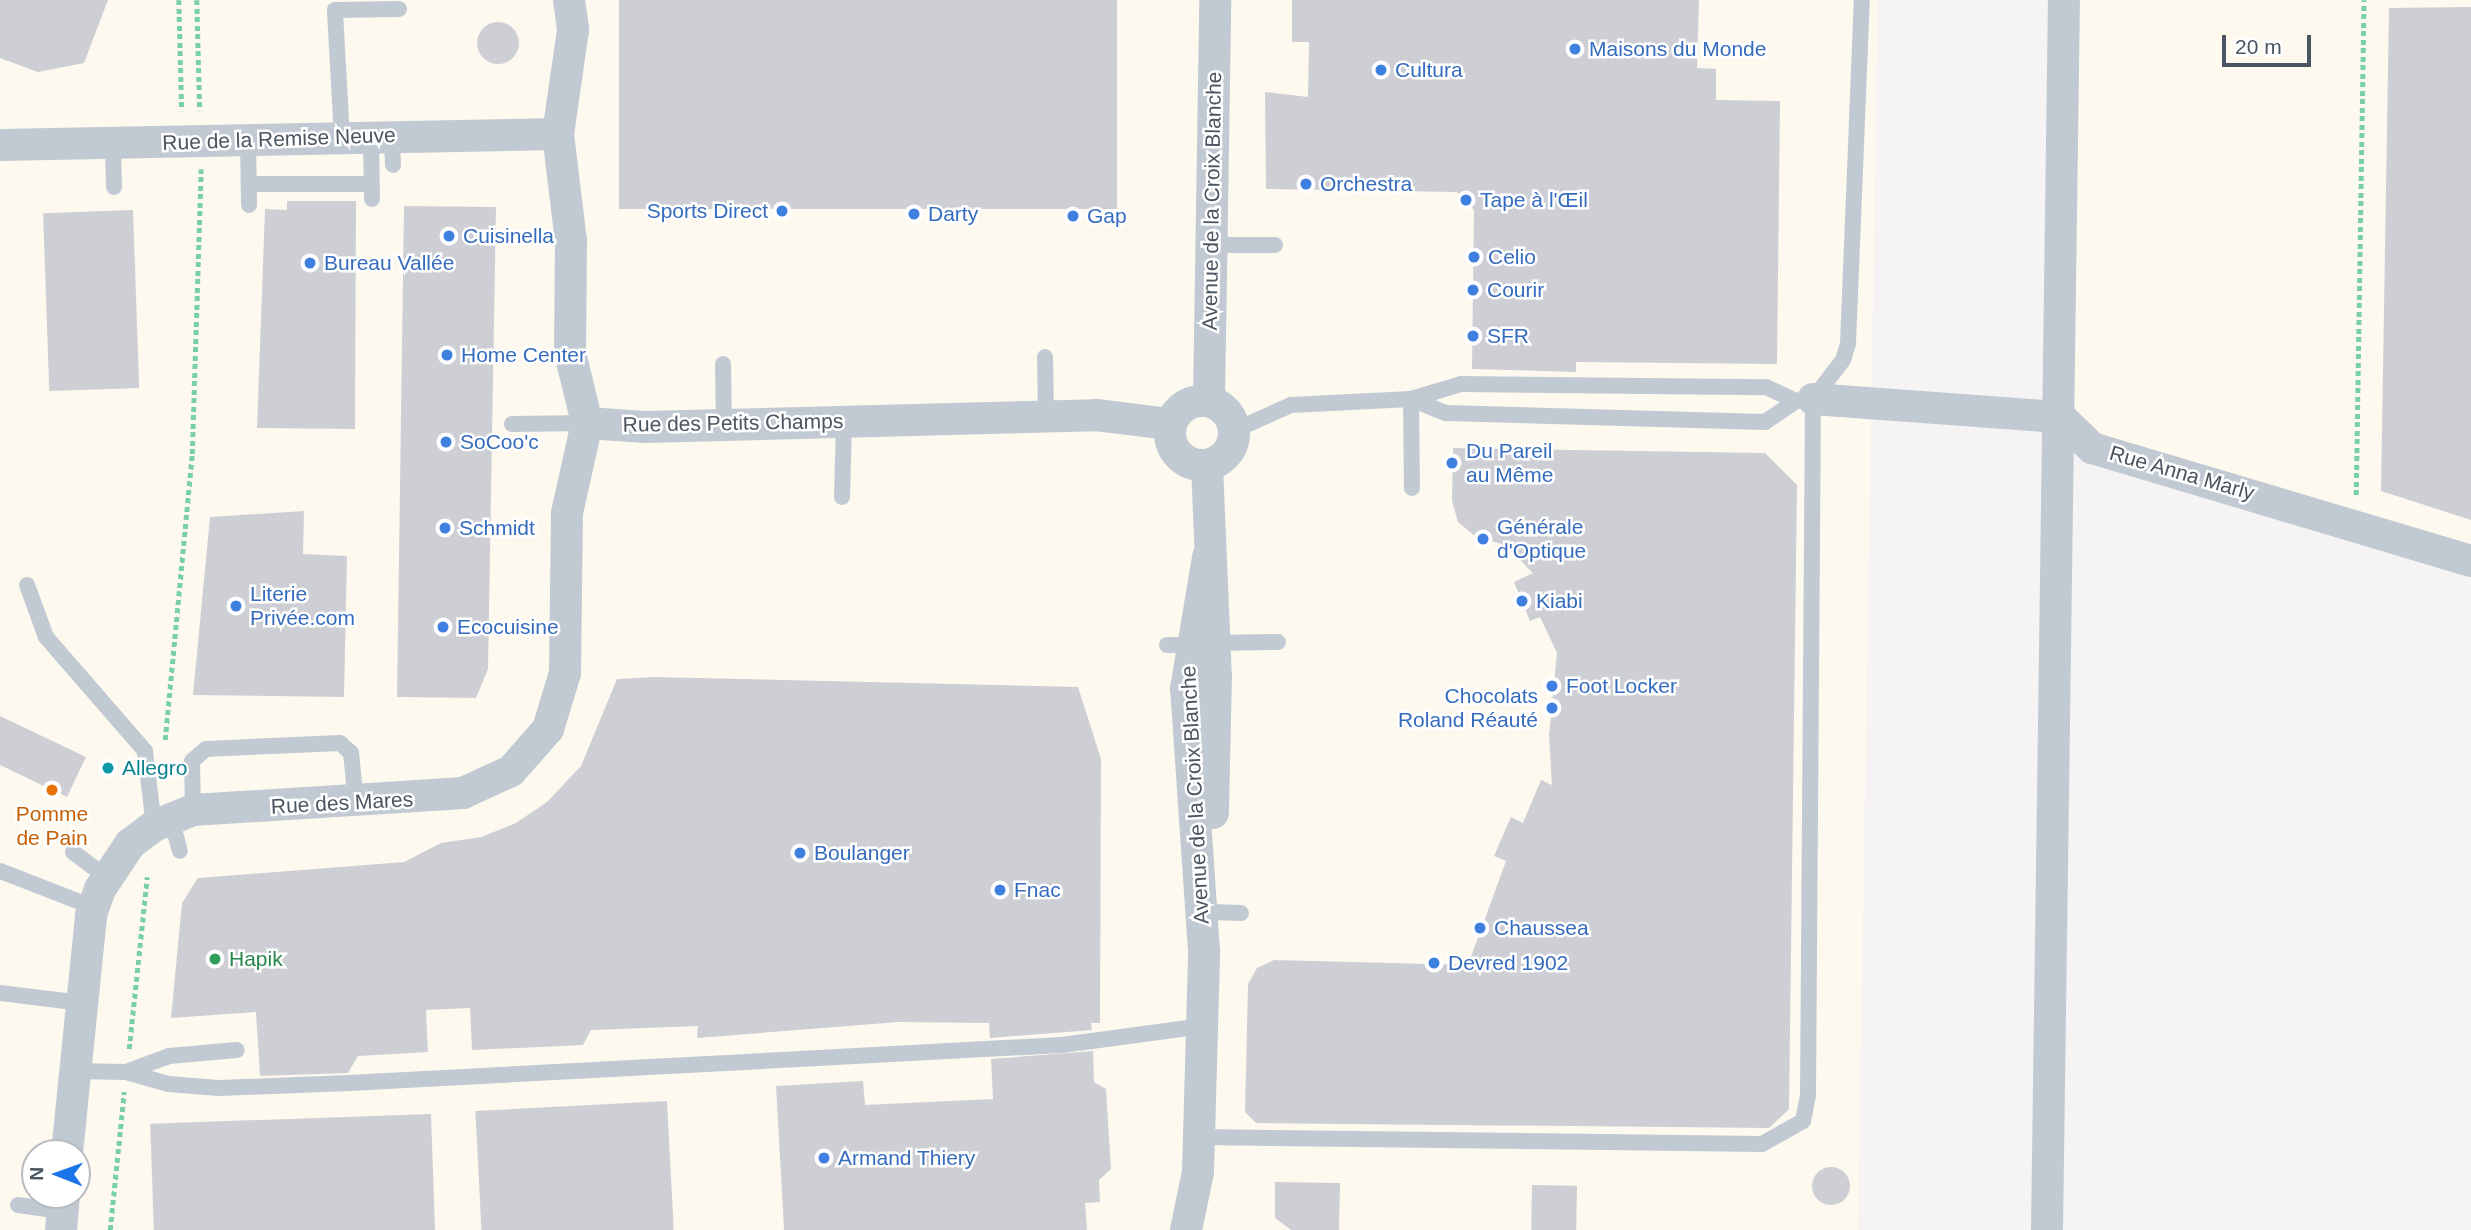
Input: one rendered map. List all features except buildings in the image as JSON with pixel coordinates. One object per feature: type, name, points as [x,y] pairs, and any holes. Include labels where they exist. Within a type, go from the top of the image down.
[{"type":"street","points":[[569,0],[573,30],[558,134],[571,241],[570,352],[587,423]]},
{"type":"street","name":"Avenue de la Croix Blanche","points":[[1209,401],[1215,0]]},
{"type":"street","points":[[2047,1230],[2064,0]]},
{"type":"street","name":"Rue de la Remise Neuve","points":[[0,145],[248,140],[374,144],[558,134]]},
{"type":"street","points":[[1804,400],[2060,417]]},
{"type":"street","points":[[1209,401],[1226,411],[1235,429],[1231,449],[1208,465],[1179,456],[1170,424],[1188,404],[1209,401]]},
{"type":"street","name":"Rue des Petits Champs","points":[[587,423],[724,425],[1096,415],[1170,424]]},
{"type":"street","name":"Rue Anna Marly","points":[[2060,417],[2092,448],[2355,524],[2471,561]]},
{"type":"street","name":"Rue des Mares","points":[[173,818],[372,794],[434,806],[511,771],[548,729],[559,703],[565,673],[567,513],[587,423]]},
{"type":"street","name":"Avenue de la Croix Blanche","points":[[1186,1229],[1199,1137],[1204,951],[1185,689],[1190,645],[1208,557],[1208,465]]},
{"type":"street","name":"Avenue de la Croix Blanche","points":[[1190,645],[1210,912],[1204,951]]},
{"type":"street","points":[[68,1139],[80,1003],[93,907],[106,877],[130,844],[173,818]]},
{"type":"lane","points":[[1412,399],[1446,413],[1765,422],[1804,400],[1843,360],[1848,344],[1862,0]]},
{"type":"lane","points":[[249,184],[371,192],[374,144],[335,10],[399,9]]},
{"type":"lane","points":[[248,140],[249,205]]},
{"type":"lane","points":[[113,143],[114,187]]},
{"type":"lane","points":[[1212,246],[1275,245]]},
{"type":"lane","points":[[1045,357],[1046,417]]},
{"type":"lane","points":[[723,364],[724,425]]},
{"type":"lane","points":[[1235,429],[1291,405],[1412,399],[1461,384],[1766,387],[1804,400]]},
{"type":"lane","points":[[1412,399],[1412,488]]},
{"type":"lane","points":[[1199,1137],[1762,1144],[1803,1121],[1808,1095],[1804,400]]},
{"type":"lane","points":[[842,497],[844,422]]},
{"type":"lane","points":[[512,424],[587,423]]},
{"type":"lane","points":[[27,585],[46,637],[145,751],[173,818],[180,851]]},
{"type":"lane","points":[[1190,645],[1278,642]]},
{"type":"lane","points":[[173,818],[192,761],[206,749],[340,743],[351,752],[372,794]]},
{"type":"lane","points":[[73,852],[106,877]]},
{"type":"lane","points":[[0,871],[93,907]]},
{"type":"lane","points":[[1210,912],[1241,913]]},
{"type":"lane","points":[[0,993],[80,1003]]},
{"type":"lane","points":[[74,1071],[126,1072],[168,1084],[284,1085],[1062,1045],[1203,1026]]},
{"type":"lane","points":[[126,1072],[169,1056],[237,1050]]},
{"type":"lane","points":[[18,1205],[62,1212]]},
{"type":"path","points":[[179,0],[182,116],[196,142]]},
{"type":"path","points":[[164,745],[192,454],[197,0]]},
{"type":"path","points":[[2355,524],[2364,0]]},
{"type":"path","points":[[110,1230],[126,1072],[173,818]]},
{"type":"shaded area","points":[[0,0],[1878,0],[1858,1230],[0,1230]]},
{"type":"shaded area","points":[[2065,0],[2471,0],[2471,561],[2092,448],[2060,417]]},
{"type":"place","name":"Maisons du Monde","points":[[1575,49]]},
{"type":"place","name":"Cultura","points":[[1381,70]]},
{"type":"place","name":"Orchestra","points":[[1306,184]]},
{"type":"place","name":"Tape à l'Œil","points":[[1466,200]]},
{"type":"place","name":"Sports Direct","points":[[782,211]]},
{"type":"place","name":"Darty","points":[[914,214]]},
{"type":"place","name":"Gap","points":[[1073,216]]},
{"type":"place","name":"Cuisinella","points":[[449,236]]},
{"type":"place","name":"Celio","points":[[1474,257]]},
{"type":"place","name":"Bureau Vallée","points":[[310,263]]},
{"type":"place","name":"Courir","points":[[1473,290]]},
{"type":"place","name":"SFR","points":[[1473,336]]},
{"type":"place","name":"Home Center","points":[[447,355]]},
{"type":"place","name":"SoCoo'c","points":[[446,442]]},
{"type":"place","name":"Du Pareil au Même","points":[[1452,463]]},
{"type":"place","name":"Schmidt","points":[[445,528]]},
{"type":"place","name":"Générale d'Optique","points":[[1483,539]]},
{"type":"place","name":"Kiabi","points":[[1522,601]]},
{"type":"place","name":"Literie Privée.com","points":[[236,606]]},
{"type":"place","name":"Ecocuisine","points":[[443,627]]},
{"type":"place","name":"Foot Locker","points":[[1552,686]]},
{"type":"place","name":"Chocolats Roland Réauté","points":[[1552,708]]},
{"type":"place","name":"Allegro","points":[[108,768]]},
{"type":"place","name":"Pomme de Pain","points":[[52,790]]},
{"type":"place","name":"Boulanger","points":[[800,853]]},
{"type":"place","name":"Fnac","points":[[1000,890]]},
{"type":"place","name":"Chaussea","points":[[1480,928]]},
{"type":"place","name":"Hapik","points":[[215,959]]},
{"type":"place","name":"Devred 1902","points":[[1434,963]]},
{"type":"place","name":"Armand Thiery","points":[[824,1158]]}]
